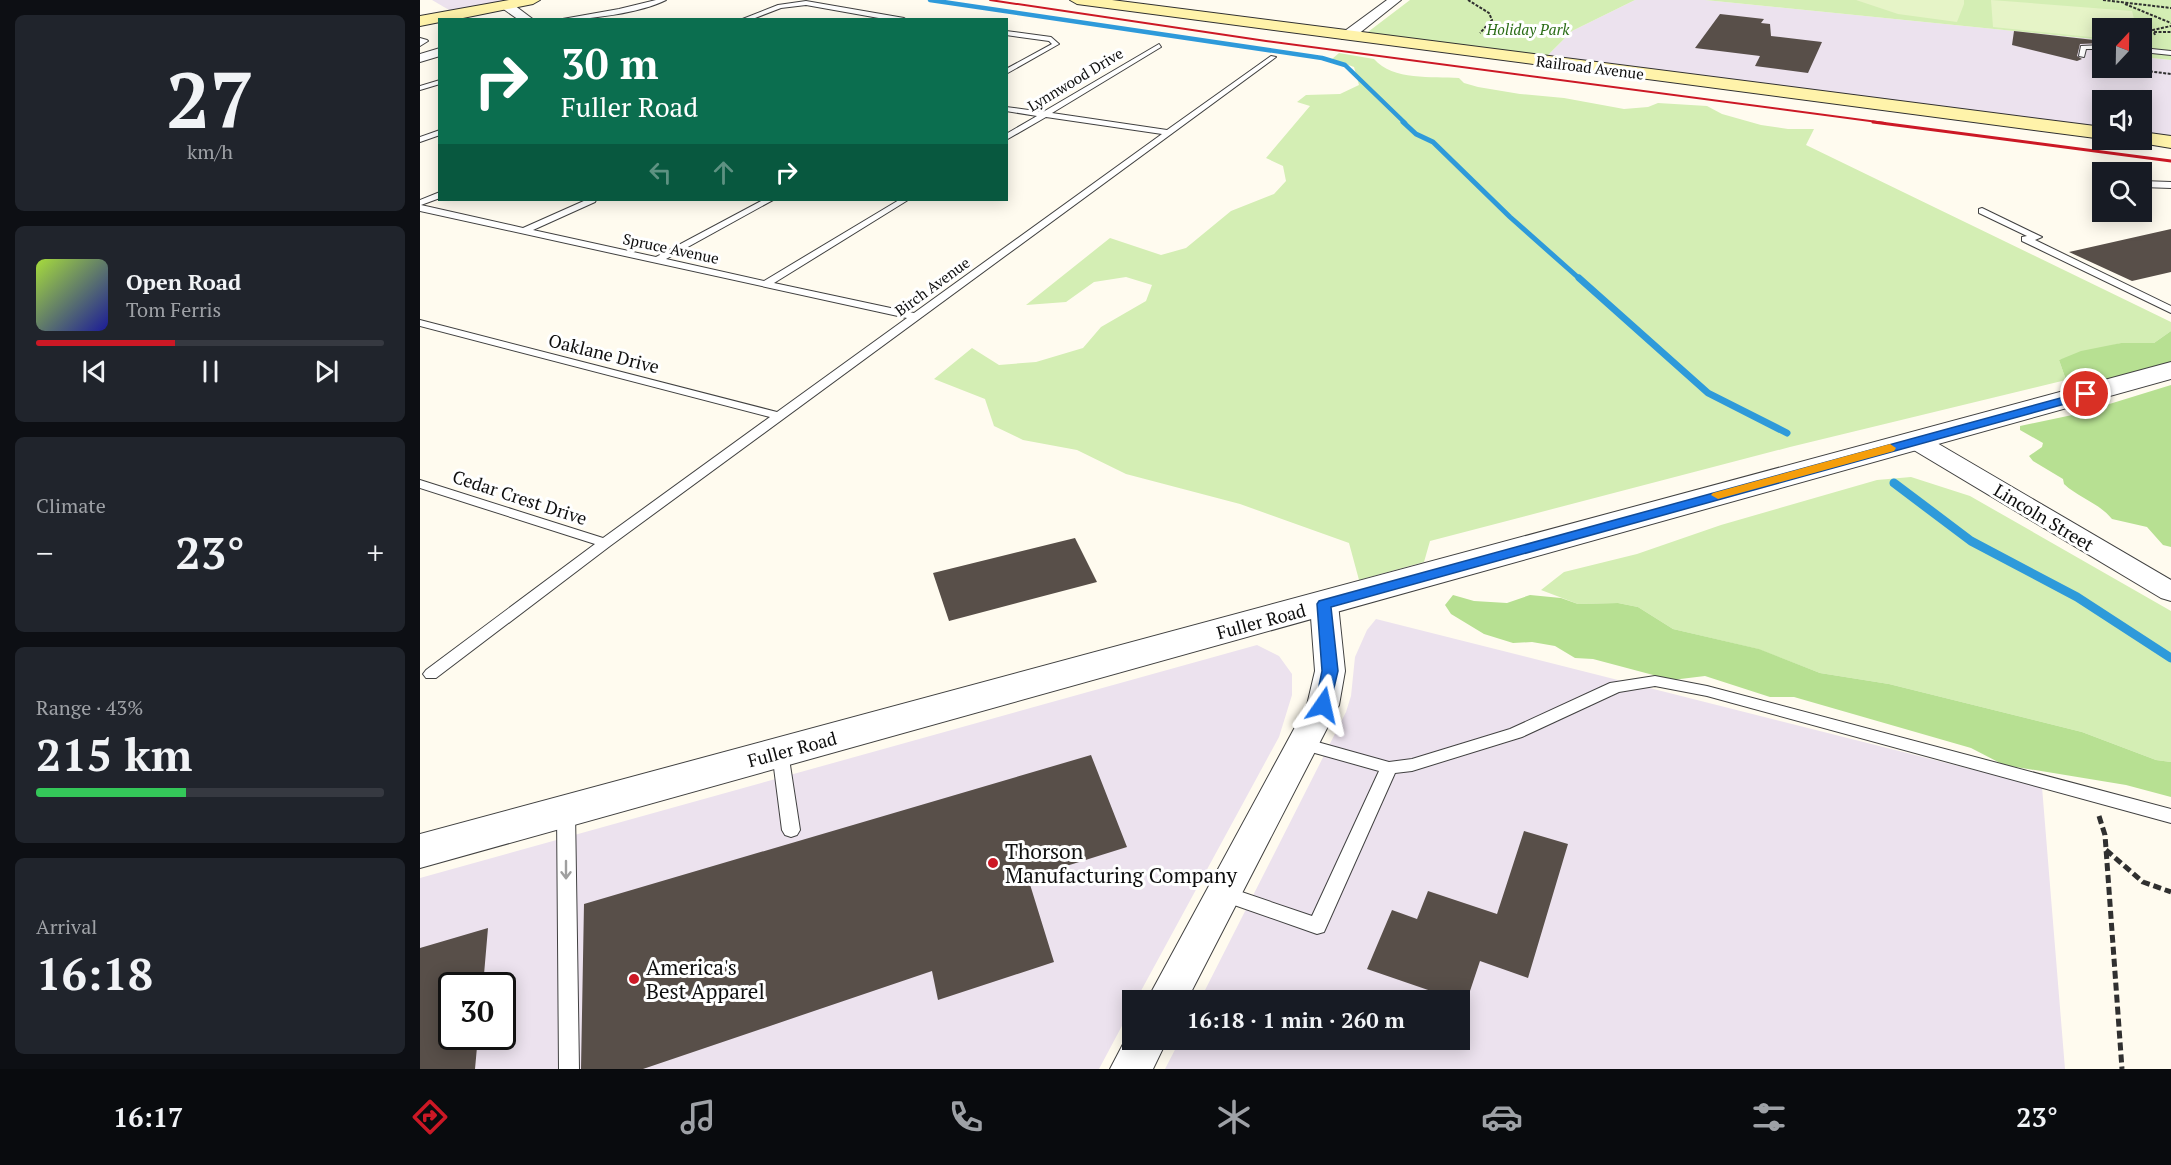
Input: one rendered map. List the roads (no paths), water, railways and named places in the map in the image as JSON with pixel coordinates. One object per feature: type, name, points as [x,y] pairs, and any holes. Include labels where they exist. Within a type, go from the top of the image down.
[{"type":"main road","points":[[420,21],[533,0]]},
{"type":"main road","name":"Railroad Avenue","points":[[1077,0],[2092,132]]},
{"type":"main road","points":[[2152,139],[2171,142]]},
{"type":"street","points":[[1347,36],[1395,0]]},
{"type":"street","points":[[506,5],[525,18]]},
{"type":"street","points":[[420,58],[438,53]]},
{"type":"street","name":"Fuller Road","points":[[420,851],[2171,370]]},
{"type":"street","name":"Lincoln Street","points":[[1916,441],[2171,592]]},
{"type":"street","points":[[1172,990],[1323,705],[1330,671],[1324,604]]},
{"type":"street","points":[[1131,1069],[1141,1050]]},
{"type":"lane","points":[[573,18],[619,11],[663,0]]},
{"type":"lane","points":[[748,18],[780,6],[806,3],[894,18]]},
{"type":"lane","points":[[866,18],[874,14]]},
{"type":"lane","points":[[1008,33],[1055,41],[1054,47],[1008,71]]},
{"type":"lane","name":"Lynnwood Drive","points":[[1008,137],[1159,46]]},
{"type":"lane","points":[[2082,56],[2082,47],[2092,47]]},
{"type":"lane","points":[[2152,51],[2171,53]]},
{"type":"lane","name":"Birch Avenue","points":[[431,674],[607,541],[1273,57]]},
{"type":"lane","points":[[420,88],[438,83]]},
{"type":"lane","points":[[1008,109],[1169,133]]},
{"type":"lane","points":[[420,140],[438,133]]},
{"type":"lane","points":[[2152,184],[2171,185]]},
{"type":"lane","points":[[420,203],[438,196]]},
{"type":"lane","points":[[524,231],[590,201]]},
{"type":"lane","points":[[657,260],[767,201]]},
{"type":"lane","points":[[765,284],[902,201]]},
{"type":"lane","name":"Spruce Avenue","points":[[420,208],[916,317]]},
{"type":"lane","points":[[1982,211],[2037,237],[2025,239],[2171,310]]},
{"type":"lane","name":"Oaklane Drive","points":[[420,323],[779,416]]},
{"type":"lane","name":"Cedar Crest Drive","points":[[420,484],[607,541]]},
{"type":"lane","points":[[1303,744],[1389,768],[1412,765],[1516,734],[1616,687],[1655,681],[1707,691],[1993,766],[2171,816]]},
{"type":"lane","points":[[780,752],[791,830]]},
{"type":"lane","points":[[1224,894],[1317,926],[1389,768]]},
{"type":"lane","points":[[566,812],[569,1069]]},
{"type":"waterway","points":[[930,0],[1322,58],[1345,65],[1405,123]]},
{"type":"waterway","points":[[1403,122],[1416,134],[1433,142],[1510,217],[1581,280]]},
{"type":"waterway","points":[[1579,278],[1708,393],[1787,433]]},
{"type":"waterway","points":[[1894,483],[1971,541],[2077,597],[2171,658]]},
{"type":"railway","points":[[990,0],[1266,41],[1885,123]]},
{"type":"railway","points":[[1873,122],[2171,161]]},
{"type":"place","name":"Thorson Manufacturing Company","points":[[993,863]]},
{"type":"place","name":"America's Best Apparel","points":[[634,979]]},
{"type":"park label","name":"Holiday Park","points":[[1528,29]]}]
